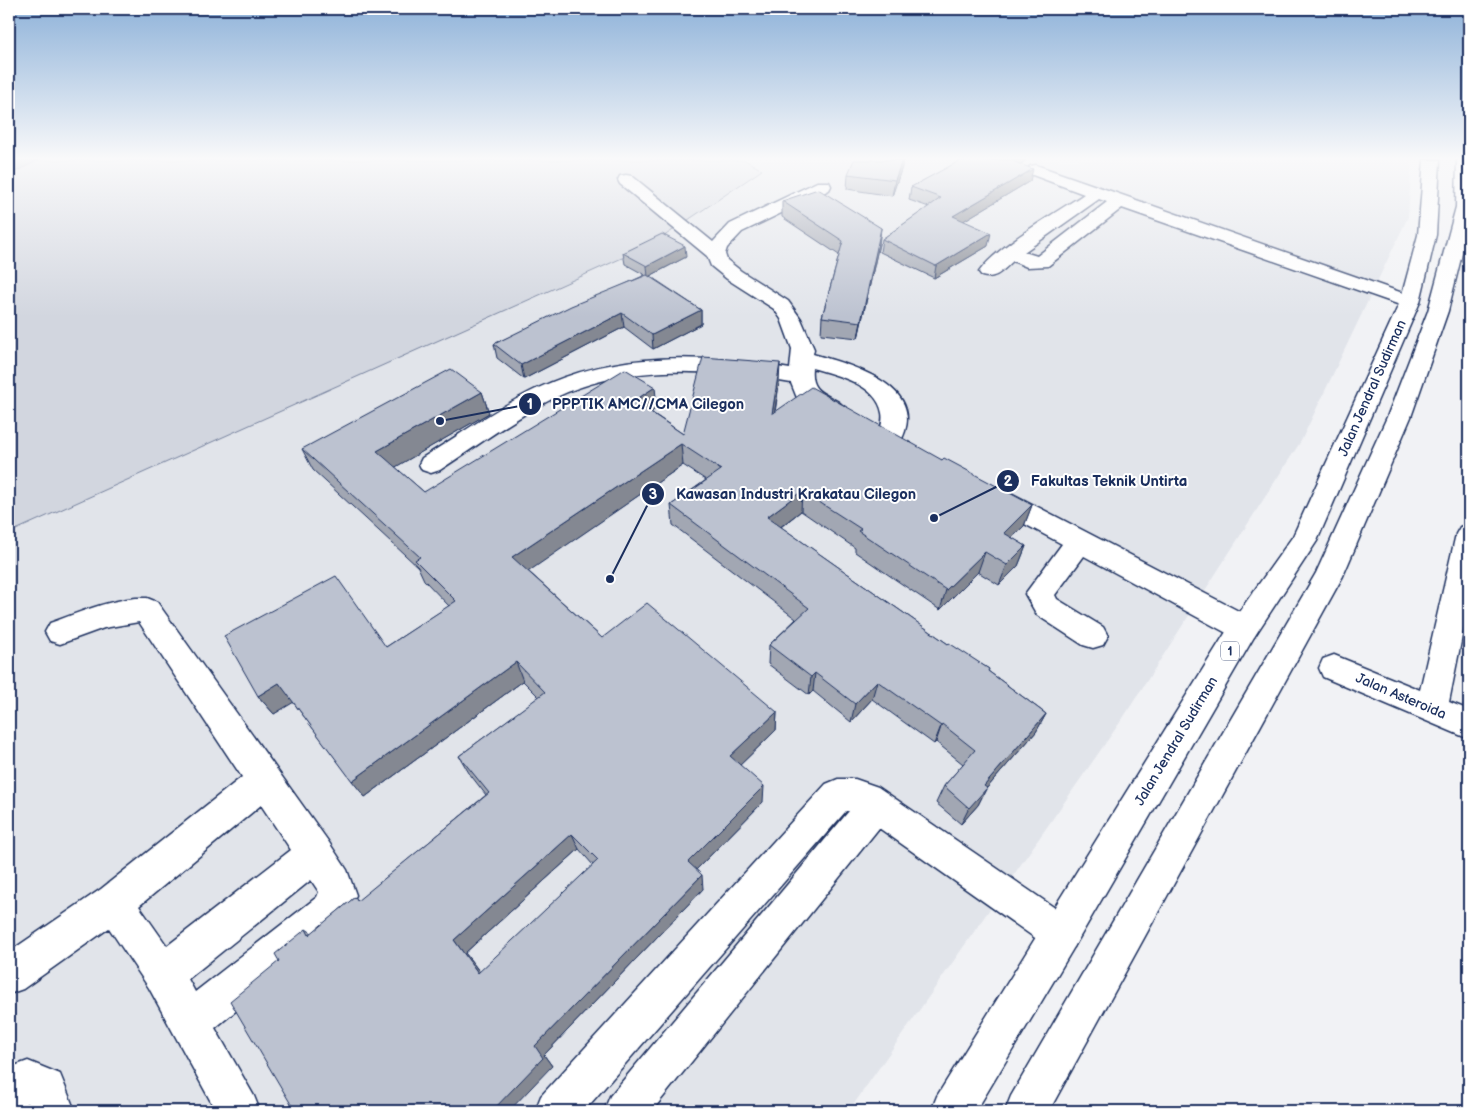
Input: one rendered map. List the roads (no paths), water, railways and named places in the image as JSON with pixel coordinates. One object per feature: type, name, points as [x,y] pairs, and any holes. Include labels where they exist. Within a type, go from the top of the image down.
[{"type":"main road","points":[[665,212],[716,254]]},
{"type":"main road","points":[[431,464],[538,397],[608,372],[648,365],[680,363],[729,366],[801,368],[840,369],[875,383],[887,394],[894,414],[881,436],[805,393],[801,368],[803,348],[791,319],[781,304],[734,275],[718,262],[716,254],[718,247],[736,228],[769,212]]},
{"type":"main road","points":[[990,272],[1011,252],[1068,212]]},
{"type":"main road","points":[[1011,252],[1027,261],[1042,262],[1106,212]]},
{"type":"main road","points":[[1152,212],[1410,302]]},
{"type":"main road","name":"Jalan Jendral Sudirman","points":[[952,1111],[1061,934],[1244,628],[1304,541],[1410,302],[1427,235],[1429,212]]},
{"type":"main road","points":[[1026,1111],[1329,576],[1399,417],[1438,311],[1466,212]]},
{"type":"main road","points":[[976,486],[1244,628]]},
{"type":"main road","points":[[1432,709],[1469,534]]},
{"type":"main road","points":[[1080,541],[1039,594],[1047,606],[1093,636]]},
{"type":"main road","points":[[60,632],[106,615],[131,609],[147,610],[315,854],[334,883],[338,895],[330,910],[189,1023]]},
{"type":"main road","name":"Jalan Asteroida","points":[[1334,668],[1469,724]]},
{"type":"main road","points":[[9,975],[114,902],[264,781]]},
{"type":"main road","points":[[565,1108],[838,795],[856,795],[866,799],[1061,934]]},
{"type":"main road","points":[[626,1111],[875,806]]},
{"type":"main road","points":[[162,974],[315,854]]},
{"type":"main road","points":[[114,902],[162,974],[239,1111]]},
{"type":"main road","points":[[9,1089],[28,1082],[45,1089],[54,1111]]},
{"type":"place","name":"PPPTIK AMC//CMA Cilegon","points":[[440,421]]},
{"type":"place","name":"Fakultas Teknik Untirta","points":[[934,518]]},
{"type":"place","name":"Kawasan Industri Krakatau Cilegon","points":[[610,579]]}]
